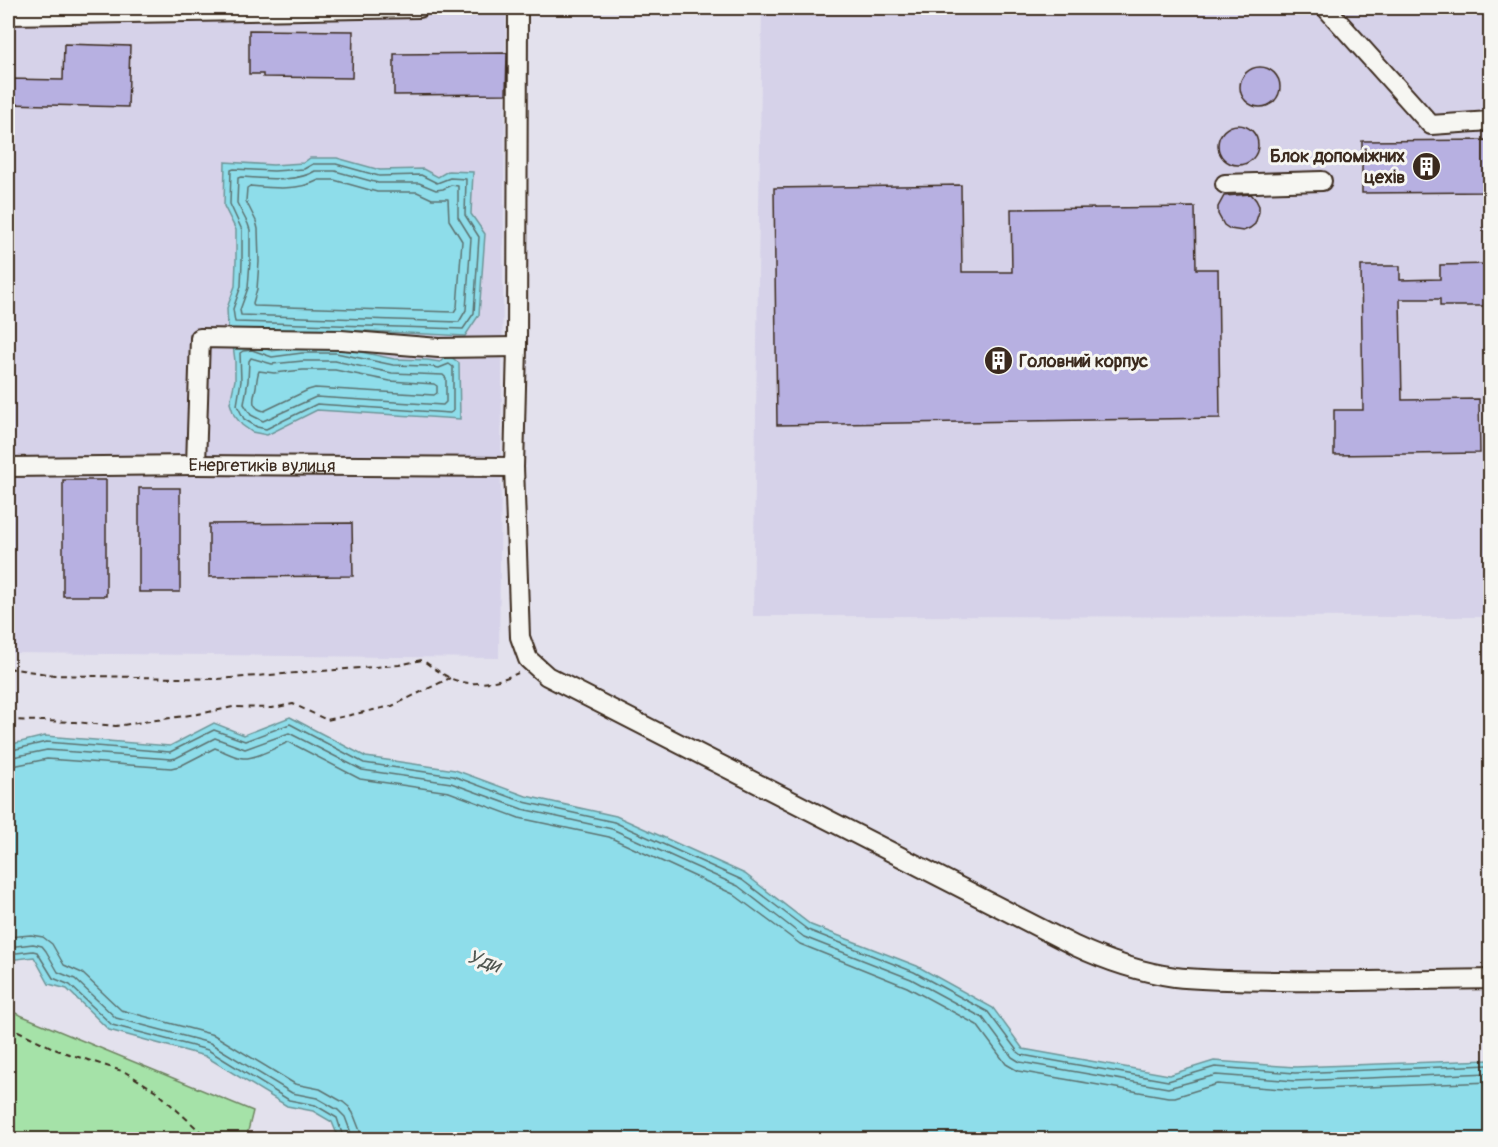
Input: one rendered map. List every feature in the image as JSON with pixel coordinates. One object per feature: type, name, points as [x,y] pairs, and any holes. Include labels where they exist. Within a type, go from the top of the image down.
[{"type":"street","points":[[8,15],[419,8]]},
{"type":"street","points":[[518,8],[517,347],[514,467],[520,637],[528,659],[547,676],[752,782],[1075,946],[1124,966],[1158,974],[1201,979],[1336,982],[1491,979]]},
{"type":"street","points":[[1326,8],[1431,125],[1491,121]]},
{"type":"street","points":[[1225,184],[1322,182]]},
{"type":"street","points":[[196,465],[200,338],[341,340],[439,348],[517,347]]},
{"type":"street","name":"Енергетиків вулиця","points":[[8,467],[196,465],[514,467]]},
{"type":"path","points":[[8,668],[54,675],[218,679],[399,665],[422,660],[450,678],[467,683],[493,681],[535,665]]},
{"type":"path","points":[[8,720],[116,726],[233,707],[272,708],[293,704],[327,720],[392,706],[450,678]]},
{"type":"path","points":[[8,1026],[57,1050],[124,1072],[156,1090],[212,1140]]},
{"type":"shaded area","points":[[8,8],[506,8],[499,658],[8,653]]},
{"type":"shaded area","points":[[762,8],[1490,8],[1490,617],[753,616]]},
{"type":"green space","points":[[8,1010],[253,1111],[246,1139],[8,1139]]},
{"type":"water","points":[[310,158],[337,158],[380,170],[423,169],[438,177],[448,171],[473,172],[471,214],[485,234],[479,315],[465,336],[367,331],[228,329],[227,308],[235,286],[236,230],[224,206],[225,162],[273,165],[303,163]]},
{"type":"water","points":[[252,344],[272,351],[302,347],[337,347],[394,359],[440,362],[448,355],[459,363],[460,419],[317,410],[267,435],[252,432],[234,415],[230,403],[235,380],[233,345]]},
{"type":"water","name":"Уди","points":[[290,717],[366,757],[455,770],[526,796],[616,816],[745,874],[811,925],[917,966],[993,1008],[1023,1049],[1169,1075],[1214,1061],[1295,1067],[1490,1060],[1490,1139],[339,1139],[332,1122],[313,1111],[287,1106],[205,1056],[109,1030],[67,989],[49,984],[34,957],[8,960],[8,745],[45,736],[170,746],[214,723],[244,735]]},
{"type":"building","points":[[249,30],[353,31],[352,78],[263,77],[263,74],[249,74]]},
{"type":"building","points":[[64,44],[130,46],[128,107],[8,104],[8,79],[63,80]]},
{"type":"building","points":[[507,53],[506,94],[394,95],[394,54]]},
{"type":"building","points":[[1260,67],[1268,68],[1274,73],[1279,79],[1279,95],[1274,101],[1268,106],[1260,107],[1252,106],[1246,101],[1241,95],[1240,87],[1241,79],[1246,73],[1252,68]]},
{"type":"building","points":[[1238,125],[1246,126],[1252,131],[1257,137],[1257,153],[1252,159],[1246,164],[1238,165],[1230,164],[1224,159],[1219,153],[1218,145],[1219,137],[1224,131],[1230,126]]},
{"type":"building","name":"Блок допоміжних цехів","points":[[1491,140],[1491,192],[1362,193],[1362,141]]},
{"type":"building","name":"Головний корпус","points":[[961,185],[962,272],[1012,272],[1011,209],[1195,207],[1196,269],[1218,269],[1220,418],[777,425],[774,188]]},
{"type":"building","points":[[1251,194],[1259,206],[1255,224],[1243,231],[1230,229],[1224,225],[1218,214],[1218,207],[1224,196]]},
{"type":"building","points":[[1491,264],[1491,306],[1440,306],[1440,299],[1400,299],[1402,400],[1479,399],[1480,453],[1334,455],[1334,410],[1363,410],[1361,266],[1400,266],[1400,280],[1440,279],[1440,265]]},
{"type":"building","points":[[63,480],[106,480],[106,596],[63,596]]},
{"type":"building","points":[[139,488],[180,488],[180,592],[139,592]]},
{"type":"building","points":[[352,523],[353,576],[209,577],[209,524]]},
{"type":"place","name":"Блок допоміжних цехів","points":[[1426,166]]},
{"type":"place","name":"Головний корпус","points":[[998,361]]}]
